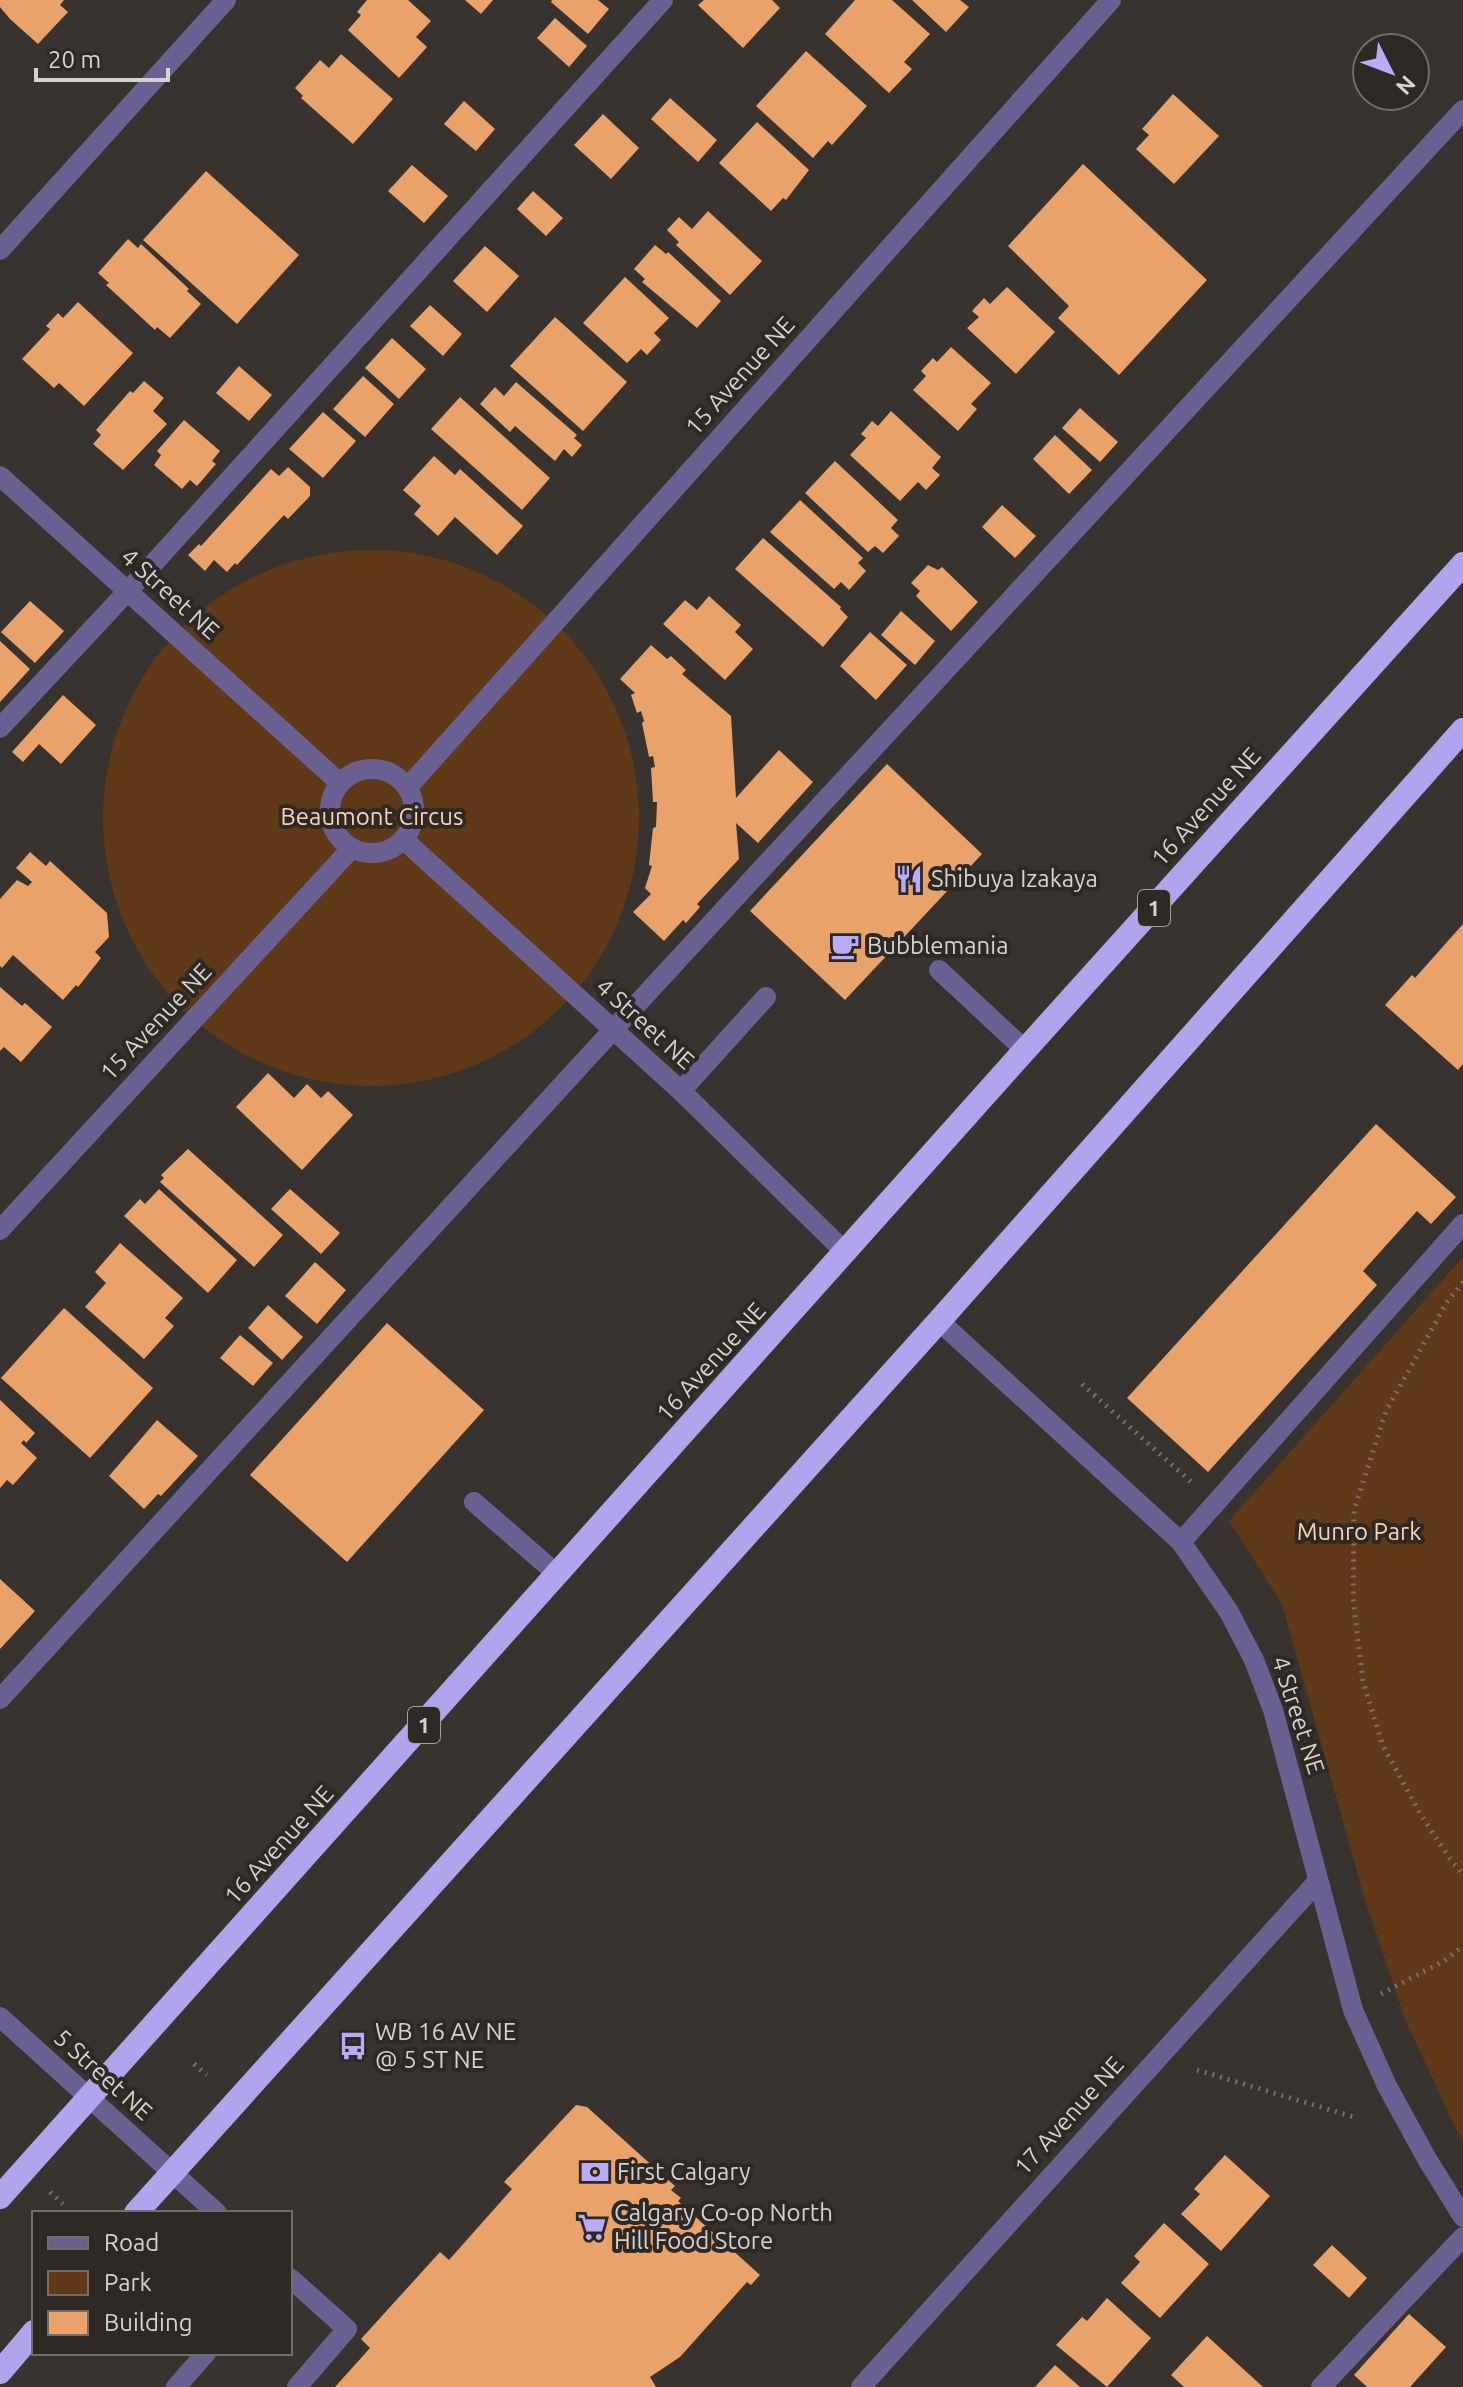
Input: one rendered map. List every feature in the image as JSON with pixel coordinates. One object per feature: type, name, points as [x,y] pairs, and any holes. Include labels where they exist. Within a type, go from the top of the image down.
[{"type":"highway","name":"16 Avenue NE","points":[[0,2197],[1463,564]]},
{"type":"highway","points":[[138,2211],[409,1913],[1460,738]]},
{"type":"highway","points":[[0,2372],[32,2334]]},
{"type":"street","points":[[0,250],[226,0]]},
{"type":"street","points":[[0,728],[153,564],[663,0]]},
{"type":"street","name":"15 Avenue NE","points":[[408,787],[1111,0]]},
{"type":"street","points":[[0,1699],[1463,110]]},
{"type":"street","name":"4 Street NE","points":[[0,476],[340,783]]},
{"type":"street","points":[[375,768],[394,774],[408,787],[414,800],[412,828],[393,849],[379,854],[365,853],[351,849],[337,836],[330,818],[331,799],[340,783],[356,772],[375,768]]},
{"type":"street","name":"4 Street NE","points":[[404,840],[681,1091],[846,1253]]},
{"type":"street","name":"15 Avenue NE","points":[[0,1230],[351,849]]},
{"type":"street","points":[[939,970],[1025,1050]]},
{"type":"street","points":[[681,1091],[766,997]]},
{"type":"street","points":[[1181,1542],[1463,1224]]},
{"type":"street","name":"4 Street NE","points":[[939,1321],[1181,1542],[1229,1612],[1254,1660],[1273,1710],[1353,2010],[1387,2086],[1463,2217]]},
{"type":"street","points":[[474,1502],[558,1575]]},
{"type":"street","name":"17 Avenue NE","points":[[861,2387],[1318,1881]]},
{"type":"street","name":"5 Street NE","points":[[0,2017],[215,2211]]},
{"type":"street","points":[[1321,2387],[1463,2237]]},
{"type":"street","points":[[292,2280],[347,2329],[297,2387]]},
{"type":"street","points":[[176,2387],[204,2355]]},
{"type":"path","points":[[1463,1282],[1447,1302],[1386,1411],[1354,1510],[1353,1599],[1363,1682],[1383,1746],[1421,1815],[1463,1874]]},
{"type":"path","points":[[1082,1384],[1215,1503]]},
{"type":"path","points":[[1353,2010],[1444,1961],[1463,1946]]},
{"type":"path","points":[[194,2064],[207,2075]]},
{"type":"path","points":[[1197,2070],[1357,2118]]},
{"type":"path","points":[[50,2192],[63,2204]]},
{"type":"green space","name":"Beaumont Circus","points":[[371,550],[423,555],[474,570],[520,595],[560,629],[594,669],[619,715],[634,766],[639,818],[634,870],[619,921],[594,967],[560,1007],[520,1041],[474,1066],[423,1081],[371,1086],[319,1081],[268,1066],[222,1041],[182,1007],[148,967],[123,921],[108,870],[103,818],[108,766],[123,715],[148,669],[182,629],[222,595],[268,570],[319,555]]},
{"type":"green space","name":"Munro Park","points":[[1463,1257],[1463,2144],[1405,2019],[1365,1900],[1282,1604],[1229,1521]]},
{"type":"building","points":[[0,0],[64,0],[60,5],[68,12],[38,44],[10,19],[0,7]]},
{"type":"building","points":[[367,0],[408,0],[431,21],[416,37],[427,47],[399,78],[348,30],[361,15],[357,12]]},
{"type":"building","points":[[465,0],[493,0],[481,14]]},
{"type":"building","points":[[552,0],[598,0],[609,9],[588,34]]},
{"type":"building","points":[[704,0],[772,0],[780,8],[743,48],[698,5]]},
{"type":"building","points":[[855,0],[892,0],[930,34],[904,62],[912,69],[889,93],[825,34]]},
{"type":"building","points":[[912,0],[960,0],[969,7],[946,32]]},
{"type":"building","points":[[555,18],[587,46],[569,67],[537,38]]},
{"type":"building","points":[[806,51],[867,106],[832,145],[828,141],[813,158],[756,106]]},
{"type":"building","points":[[341,54],[393,99],[353,144],[301,98],[303,96],[295,88],[320,60],[329,68]]},
{"type":"building","points":[[1173,94],[1219,136],[1174,184],[1136,149],[1149,135],[1142,129]]},
{"type":"building","points":[[670,98],[717,140],[698,162],[651,119]]},
{"type":"building","points":[[464,101],[495,129],[476,151],[444,124]]},
{"type":"building","points":[[603,114],[639,148],[611,179],[574,145]]},
{"type":"building","points":[[757,122],[809,170],[786,200],[783,198],[771,211],[719,163]]},
{"type":"building","points":[[1083,164],[1207,280],[1119,375],[1058,318],[1069,306],[1008,246]]},
{"type":"building","points":[[412,165],[448,196],[424,223],[388,191]]},
{"type":"building","points":[[206,171],[299,255],[237,324],[143,240]]},
{"type":"building","points":[[533,191],[563,218],[546,236],[517,209]]},
{"type":"building","points":[[708,211],[762,261],[730,295],[676,245],[679,242],[667,230],[679,217],[692,229]]},
{"type":"building","points":[[128,239],[138,248],[141,244],[201,304],[170,338],[157,327],[155,330],[106,285],[109,283],[98,273]]},
{"type":"building","points":[[655,245],[666,254],[668,252],[721,301],[697,328],[642,282],[645,279],[634,269]]},
{"type":"building","points":[[485,246],[519,276],[487,312],[453,281]]},
{"type":"building","points":[[625,277],[669,318],[654,333],[661,340],[647,355],[641,349],[627,363],[583,323]]},
{"type":"building","points":[[1007,287],[1055,332],[1016,374],[967,328],[979,317],[972,311],[984,298],[990,304]]},
{"type":"building","points":[[78,302],[133,353],[84,406],[59,383],[54,388],[22,359],[50,329],[46,326],[58,313],[63,318]]},
{"type":"building","points":[[430,305],[462,334],[443,356],[410,326]]},
{"type":"building","points":[[555,317],[627,382],[583,431],[510,366]]},
{"type":"building","points":[[392,338],[426,369],[399,399],[365,368]]},
{"type":"building","points":[[951,347],[991,383],[971,404],[977,409],[958,431],[913,390],[926,376],[921,371],[933,358],[937,362]]},
{"type":"building","points":[[239,366],[272,395],[249,421],[216,393]]},
{"type":"building","points":[[363,376],[394,404],[365,437],[333,409]]},
{"type":"building","points":[[144,381],[164,398],[153,411],[167,424],[123,470],[93,444],[101,435],[96,430],[130,391],[133,393]]},
{"type":"building","points":[[516,382],[577,435],[574,438],[582,445],[572,457],[564,449],[555,461],[515,426],[510,432],[480,404],[495,387],[504,396]]},
{"type":"building","points":[[460,397],[550,478],[522,510],[431,429]]},
{"type":"building","points":[[1080,408],[1118,442],[1100,462],[1062,428]]},
{"type":"building","points":[[891,411],[941,457],[932,468],[940,475],[926,490],[918,482],[900,501],[850,455],[866,438],[861,434],[872,421],[878,426]]},
{"type":"building","points":[[323,412],[356,441],[323,478],[289,449]]},
{"type":"building","points":[[184,420],[220,451],[212,461],[216,464],[197,486],[190,480],[182,489],[154,465],[161,455],[157,451]]},
{"type":"building","points":[[1055,435],[1092,470],[1069,494],[1033,459]]},
{"type":"building","points":[[434,456],[455,475],[460,469],[523,526],[497,555],[455,517],[438,536],[414,514],[421,506],[403,490]]},
{"type":"building","points":[[835,461],[898,520],[891,528],[899,536],[883,553],[875,546],[868,552],[805,493]]},
{"type":"building","points":[[288,467],[310,487],[310,496],[288,519],[284,515],[237,565],[235,563],[227,572],[214,560],[205,571],[188,555],[199,544],[201,546],[271,469],[279,476]]},
{"type":"building","points":[[800,500],[863,558],[858,563],[866,571],[849,590],[841,582],[834,589],[770,532]]},
{"type":"building","points":[[1002,505],[1036,536],[1015,558],[982,527]]},
{"type":"building","points":[[763,538],[841,607],[848,617],[823,647],[735,569]]},
{"type":"building","points":[[928,565],[938,570],[942,567],[978,602],[951,631],[916,596],[920,591],[911,583]]},
{"type":"building","points":[[709,596],[741,625],[735,632],[753,649],[725,680],[663,624],[685,600],[697,610]]},
{"type":"building","points":[[30,601],[64,631],[35,663],[1,632]]},
{"type":"building","points":[[901,611],[935,641],[915,665],[881,635]]},
{"type":"building","points":[[870,632],[907,665],[876,700],[840,666]]},
{"type":"building","points":[[0,641],[30,669],[0,702]]},
{"type":"building","points":[[651,645],[667,659],[671,656],[686,670],[682,674],[731,716],[736,798],[779,750],[813,782],[758,843],[736,823],[739,859],[697,904],[700,907],[686,923],[683,920],[664,941],[633,912],[651,894],[645,888],[652,866],[649,865],[657,802],[653,802],[651,768],[655,767],[653,756],[649,757],[641,711],[637,713],[631,695],[635,693],[620,679]]},
{"type":"building","points":[[63,695],[96,725],[61,764],[39,744],[23,762],[12,752]]},
{"type":"building","points":[[887,764],[982,854],[845,1000],[750,911]]},
{"type":"building","points":[[30,852],[46,866],[50,861],[107,913],[109,937],[95,952],[101,958],[78,987],[76,985],[63,1000],[13,955],[2,968],[0,966],[0,899],[17,880],[28,886],[32,882],[16,868]]},
{"type":"building","points":[[1463,924],[1463,1064],[1458,1070],[1385,1005],[1412,975],[1415,978]]},
{"type":"building","points":[[0,987],[22,1006],[25,1003],[52,1027],[21,1062],[4,1047],[0,1051]]},
{"type":"building","points":[[268,1073],[294,1098],[307,1084],[321,1098],[328,1091],[353,1115],[302,1170],[236,1107]]},
{"type":"building","points":[[1376,1124],[1456,1197],[1431,1224],[1417,1211],[1363,1271],[1377,1285],[1208,1472],[1127,1398]]},
{"type":"building","points":[[188,1149],[283,1235],[254,1267],[160,1182],[164,1178],[161,1175]]},
{"type":"building","points":[[159,1189],[237,1260],[208,1293],[124,1216],[140,1199],[145,1204]]},
{"type":"building","points":[[290,1189],[340,1233],[321,1254],[271,1209]]},
{"type":"building","points":[[120,1243],[183,1298],[165,1318],[174,1326],[144,1359],[85,1307],[106,1283],[95,1272]]},
{"type":"building","points":[[315,1262],[346,1290],[317,1324],[285,1296]]},
{"type":"building","points":[[268,1305],[303,1337],[282,1360],[248,1328]]},
{"type":"building","points":[[64,1308],[153,1388],[90,1458],[1,1378]]},
{"type":"building","points":[[387,1323],[484,1410],[347,1562],[250,1475]]},
{"type":"building","points":[[240,1335],[273,1363],[253,1386],[220,1358]]},
{"type":"building","points":[[0,1400],[35,1433],[26,1443],[24,1440],[21,1443],[37,1458],[13,1485],[7,1480],[0,1488]]},
{"type":"building","points":[[157,1420],[198,1456],[161,1496],[158,1494],[144,1509],[109,1476]]},
{"type":"building","points":[[0,1579],[35,1611],[0,1649]]},
{"type":"building","name":"Calgary Co-op North Hill Food Store","points":[[576,2105],[587,2107],[675,2186],[671,2190],[681,2198],[678,2201],[760,2275],[751,2285],[747,2282],[680,2357],[650,2377],[656,2387],[335,2387],[370,2348],[361,2339],[440,2252],[449,2260],[512,2189],[504,2182]]},
{"type":"building","points":[[1225,2155],[1270,2196],[1221,2251],[1181,2214],[1200,2194],[1194,2189]]},
{"type":"building","points":[[1164,2223],[1209,2264],[1160,2318],[1121,2283],[1140,2262],[1134,2256]]},
{"type":"building","points":[[1332,2245],[1367,2278],[1349,2298],[1313,2265]]},
{"type":"building","points":[[1107,2298],[1151,2338],[1107,2387],[1056,2345],[1082,2317],[1087,2321]]},
{"type":"building","points":[[1409,2314],[1446,2347],[1410,2387],[1367,2387],[1354,2375]]},
{"type":"building","points":[[1207,2336],[1263,2387],[1184,2387],[1171,2375]]},
{"type":"building","points":[[1055,2365],[1080,2387],[1035,2387]]},
{"type":"place","name":"Shibuya Izakaya","points":[[909,879]]},
{"type":"place","name":"Bubblemania","points":[[845,946]]},
{"type":"place","name":"WB 16 AV NE @ 5 ST NE","points":[[353,2046]]},
{"type":"place","name":"First Calgary","points":[[595,2172]]},
{"type":"place","name":"Calgary Co-op North Hill Food Store","points":[[592,2227]]}]
